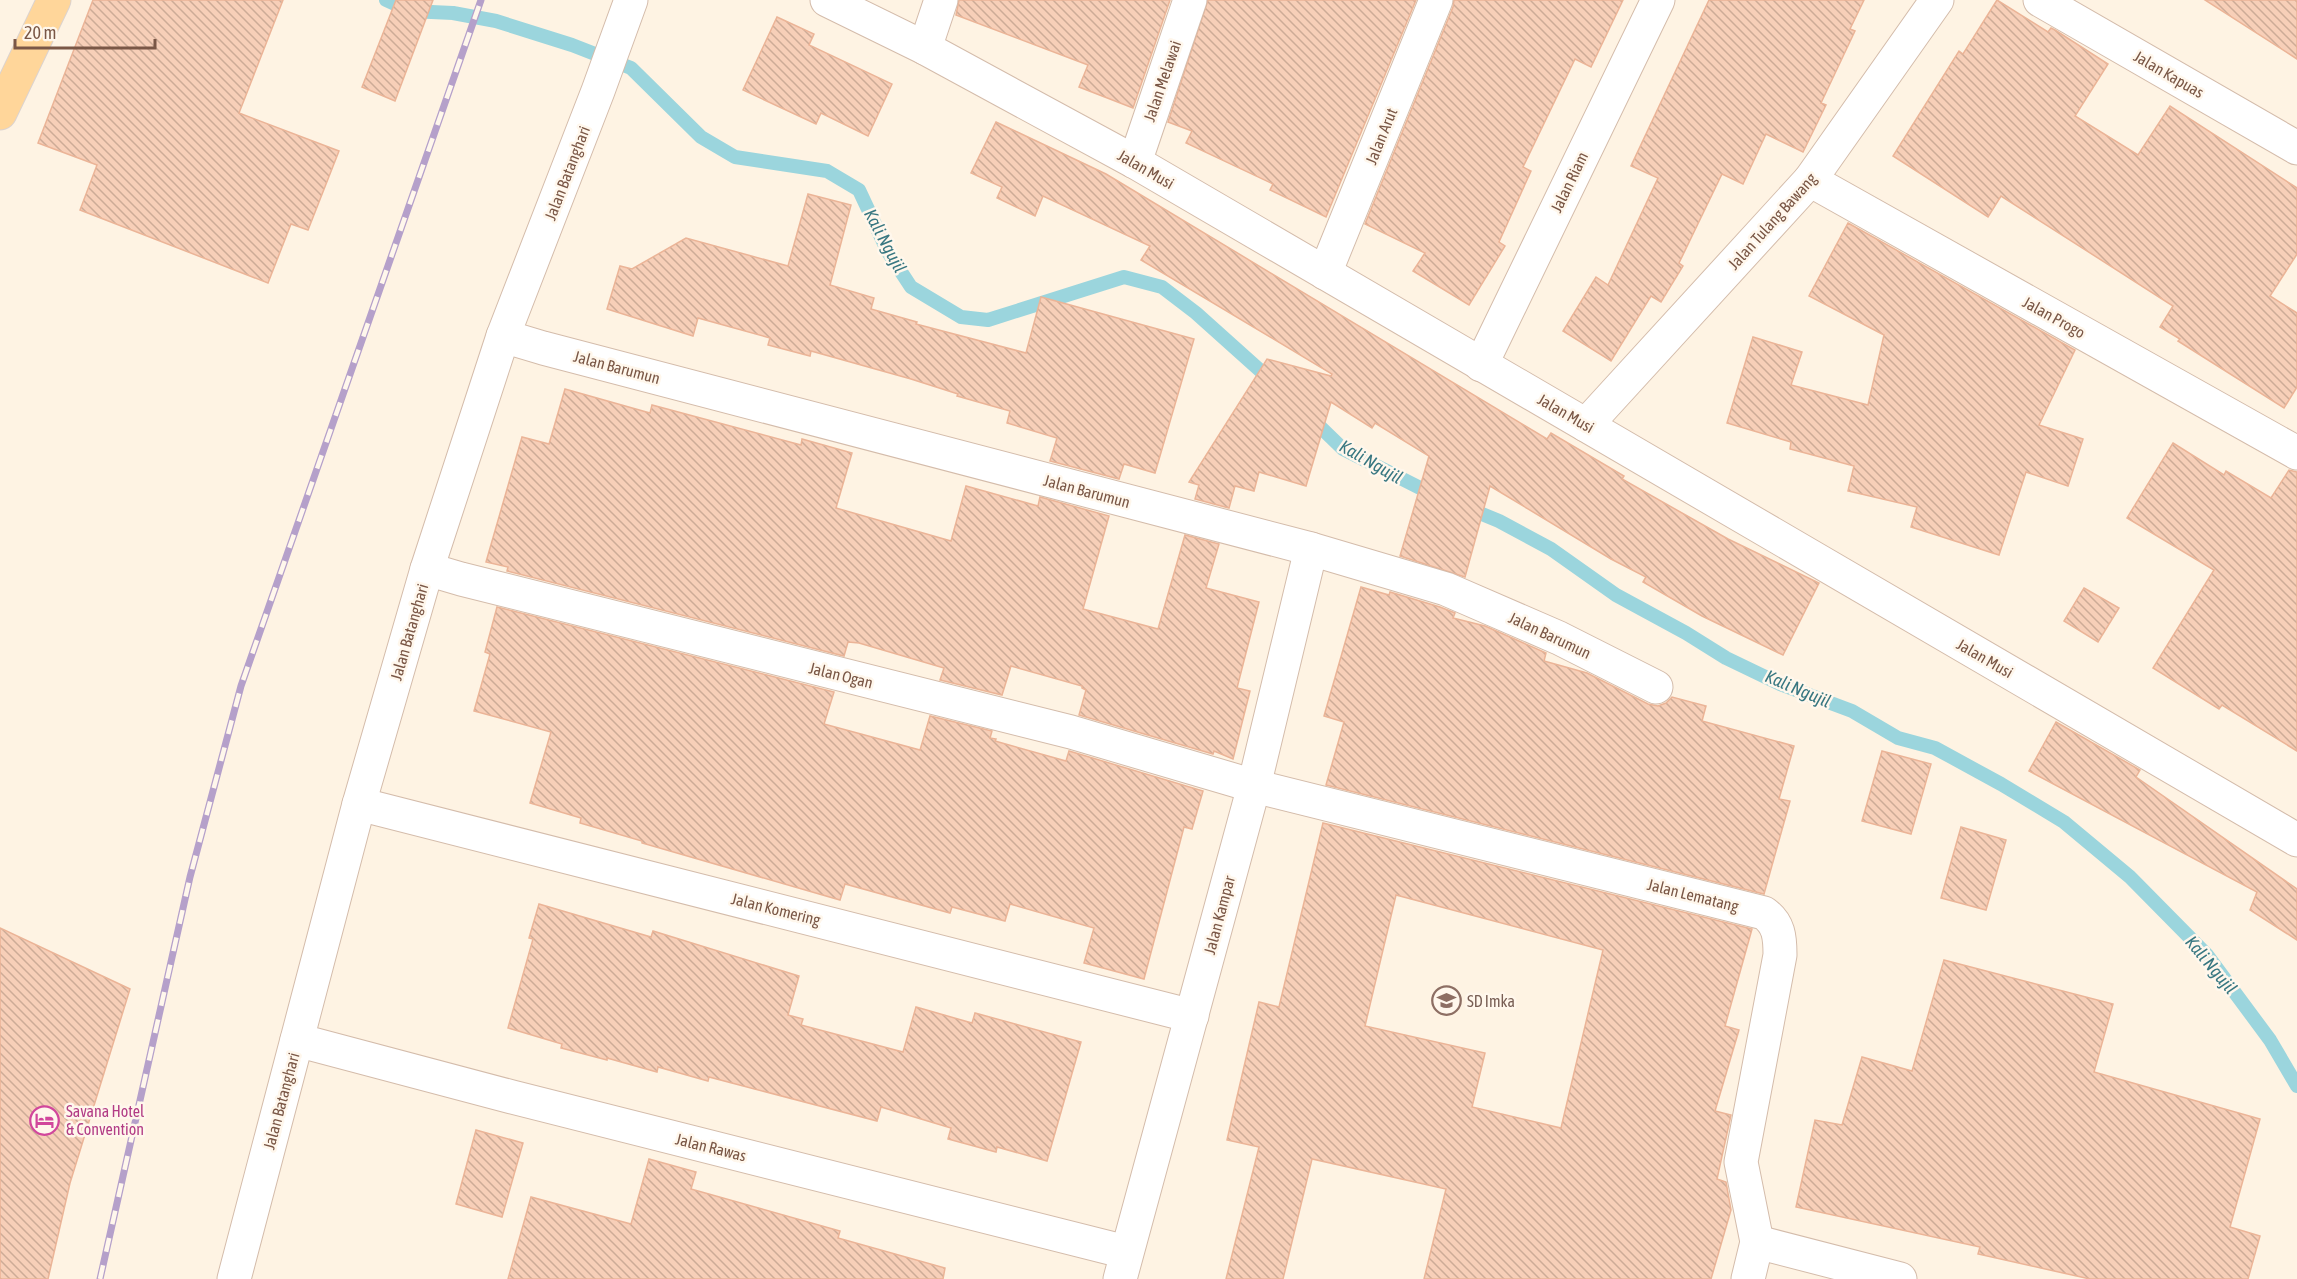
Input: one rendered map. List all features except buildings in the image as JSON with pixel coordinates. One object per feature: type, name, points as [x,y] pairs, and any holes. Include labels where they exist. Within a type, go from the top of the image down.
[{"type":"main road","points":[[0,113],[54,0]]},
{"type":"street","name":"Jalan Batanghari","points":[[234,1279],[359,804],[428,568],[503,336],[598,91],[630,0]]},
{"type":"street","name":"Jalan Musi","points":[[827,0],[925,48],[1135,162],[2297,840]]},
{"type":"street","points":[[925,48],[941,0]]},
{"type":"street","name":"Jalan Melawai","points":[[1135,162],[1190,0]]},
{"type":"street","name":"Jalan Arut","points":[[1325,273],[1437,0]]},
{"type":"street","name":"Jalan Riam","points":[[1481,365],[1658,0]]},
{"type":"street","name":"Jalan Tulang Bawang","points":[[1586,425],[1810,180],[1937,0]]},
{"type":"street","name":"Jalan Kapuas","points":[[2040,0],[2297,148]]},
{"type":"street","name":"Jalan Progo","points":[[1810,180],[2297,453]]},
{"type":"street","name":"Jalan Barumun","points":[[503,336],[1311,549],[1446,588],[1559,638],[1656,687]]},
{"type":"street","name":"Jalan Kampar","points":[[1123,1265],[1254,786],[1311,549]]},
{"type":"street","name":"Jalan Ogan","points":[[428,568],[461,579],[1071,732],[1254,786]]},
{"type":"street","name":"Jalan Lematang","points":[[1254,786],[1764,913],[1773,920],[1780,935],[1780,955],[1741,1162],[1757,1242],[1748,1279]]},
{"type":"street","name":"Jalan Komering","points":[[359,804],[1192,1016]]},
{"type":"street","name":"Jalan Rawas","points":[[297,1040],[1123,1265]]},
{"type":"street","points":[[1757,1242],[1900,1279]]},
{"type":"waterway","name":"Kali Ngujil","points":[[386,0],[410,11],[453,13],[496,21],[572,45],[631,68],[701,137],[735,157],[827,171],[859,190],[888,252],[911,287],[961,317],[988,320],[1124,277],[1162,287],[1196,313],[1273,382]]},
{"type":"waterway","name":"Kali Ngujil","points":[[1311,418],[1343,449],[1436,496]]},
{"type":"waterway","name":"Kali Ngujil","points":[[1465,507],[1499,521],[1551,549],[1616,595],[1686,633],[1726,658],[1780,684],[1852,711],[1898,738],[1935,748],[2064,822],[2130,877],[2207,955],[2270,1040],[2297,1086]]},
{"type":"railway","points":[[100,1279],[190,877],[241,686],[481,0]]},
{"type":"place","name":"SD Imka","points":[[1446,1001]]},
{"type":"place","name":"Savana Hotel & Convention","points":[[45,1120]]}]
